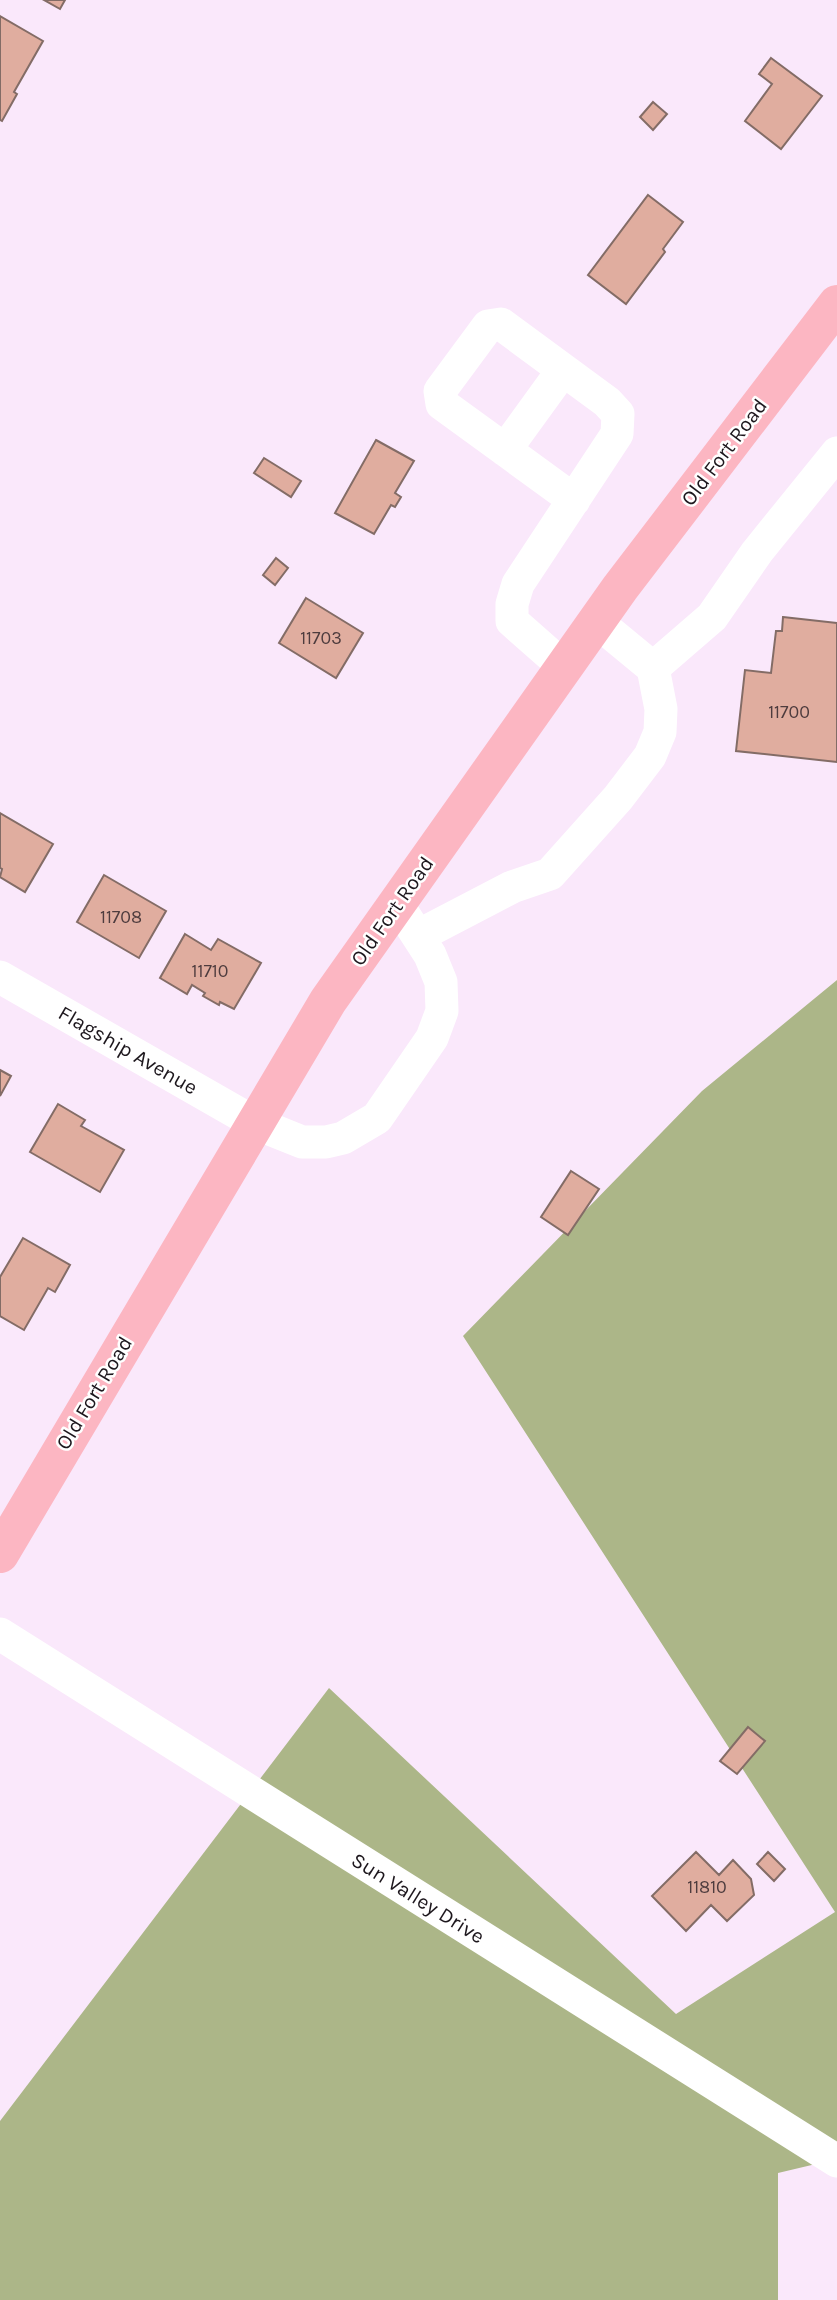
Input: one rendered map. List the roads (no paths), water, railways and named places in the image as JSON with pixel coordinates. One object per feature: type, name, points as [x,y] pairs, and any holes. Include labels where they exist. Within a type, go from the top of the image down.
[{"type":"main road","name":"Old Fort Road","points":[[0,1554],[328,1001],[563,666],[706,473],[837,304]]},
{"type":"street","points":[[563,666],[512,621],[512,604],[518,584],[574,500],[617,434],[618,414],[607,402],[501,324],[488,326],[440,391],[442,404],[574,500]]},
{"type":"street","points":[[505,450],[563,370]]},
{"type":"street","points":[[653,668],[712,617],[757,552],[837,453]]},
{"type":"street","points":[[418,936],[512,887],[550,874],[650,756],[660,732],[661,709],[653,668],[596,621]]},
{"type":"street","name":"Flagship Avenue","points":[[0,977],[255,1124],[302,1142],[326,1142],[343,1138],[377,1118],[432,1038],[442,1011],[441,982],[430,956],[397,904]]},
{"type":"street","name":"Sun Valley Drive","points":[[0,1634],[837,2161]]}]
